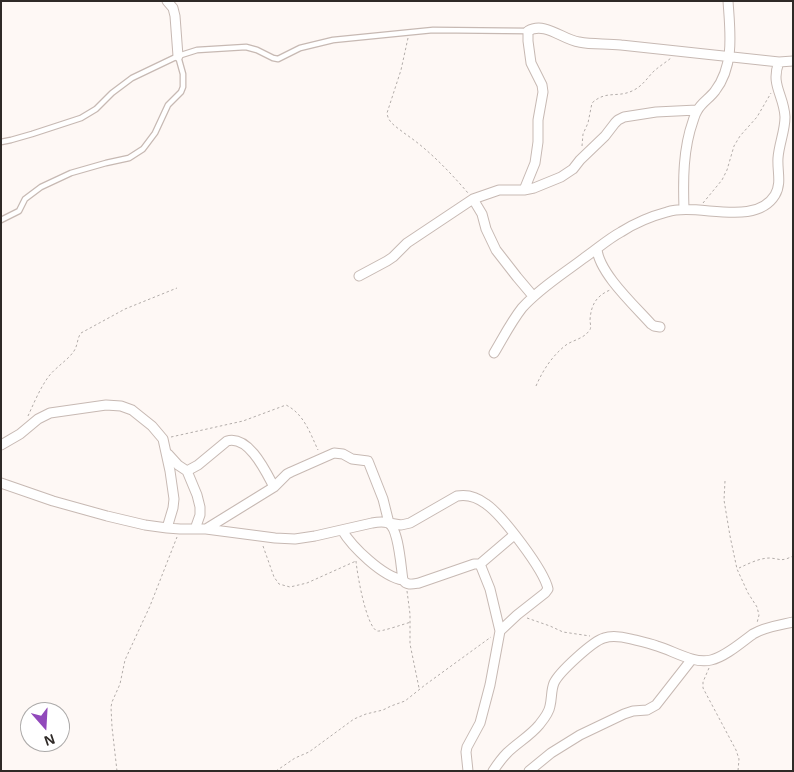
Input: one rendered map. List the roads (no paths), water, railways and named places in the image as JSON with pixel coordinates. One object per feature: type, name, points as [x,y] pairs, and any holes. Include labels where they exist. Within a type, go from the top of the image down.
[{"type":"street","points":[[167,1],[173,8],[175,16],[178,56]]},
{"type":"street","points":[[684,209],[683,180],[689,133],[697,110],[716,90],[727,67],[730,31],[728,1]]},
{"type":"street","points":[[524,190],[535,163],[538,142],[538,120],[543,92],[531,63],[528,31],[536,28],[543,29],[578,42],[616,44],[779,62],[793,60]]},
{"type":"street","points":[[494,353],[520,310],[533,296],[623,230],[665,212],[675,210],[749,212],[770,202],[777,191],[779,183],[778,156],[785,116],[775,77],[779,62]]},
{"type":"street","points":[[359,276],[393,257],[407,243],[473,199],[499,190],[534,188],[562,176],[573,169],[615,123],[624,117],[656,112],[697,110]]},
{"type":"street","points":[[473,199],[482,214],[486,229],[496,250],[533,296]]},
{"type":"street","points":[[597,249],[599,259],[618,286],[651,324],[660,327]]},
{"type":"street","points":[[1,445],[20,434],[38,419],[50,413],[106,404],[132,410],[152,426],[163,439],[167,452],[174,499],[167,528]]},
{"type":"street","points":[[186,471],[204,460],[227,440],[233,439],[244,444],[255,455],[264,467],[274,488]]},
{"type":"street","points":[[167,452],[186,471],[197,495],[200,515],[195,529]]},
{"type":"street","points":[[206,529],[274,488],[291,472],[321,458],[339,453],[352,459],[368,461],[383,499],[389,523],[393,527],[398,544],[404,582]]},
{"type":"street","points":[[1,482],[53,501],[145,525],[180,529],[206,529],[295,539],[372,523],[381,522],[401,525],[410,523],[457,496],[466,494],[486,503],[496,511],[537,566],[547,583],[548,589],[545,593],[500,631]]},
{"type":"street","points":[[342,530],[353,545],[368,559],[391,576],[411,585],[474,564],[480,564],[514,535]]},
{"type":"street","points":[[468,771],[466,752],[480,723],[490,685],[500,631],[490,589],[480,564]]},
{"type":"street","points":[[493,771],[506,753],[530,734],[546,716],[550,708],[554,682],[562,672],[603,638],[628,638],[702,661],[716,658],[740,645],[754,634],[768,628],[793,622]]},
{"type":"street","points":[[529,771],[551,753],[580,735],[624,714],[647,710],[656,705],[692,659]]},
{"type":"lane","points":[[1,142],[81,118],[96,109],[112,93],[132,78],[178,56],[197,50],[246,47],[278,59],[300,48],[333,40],[432,30],[528,31]]},
{"type":"lane","points":[[1,220],[19,211],[25,199],[42,187],[71,173],[129,158],[143,148],[155,133],[168,105],[181,92],[183,87],[183,74],[178,56]]}]
